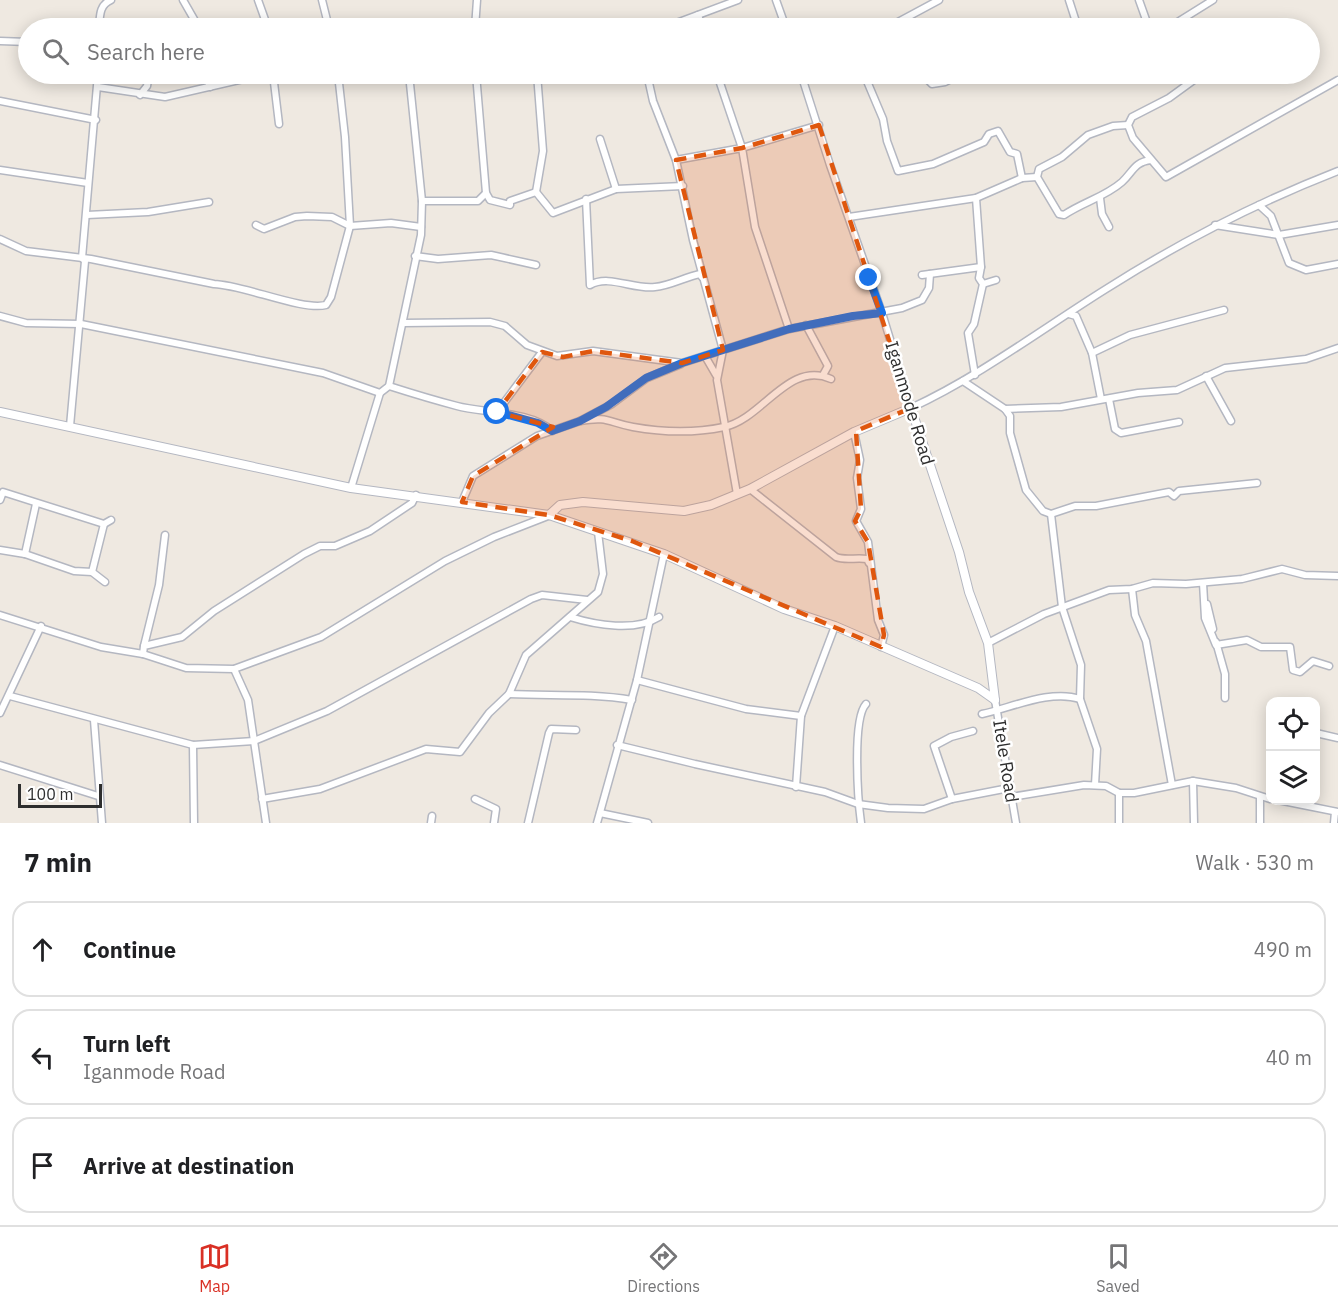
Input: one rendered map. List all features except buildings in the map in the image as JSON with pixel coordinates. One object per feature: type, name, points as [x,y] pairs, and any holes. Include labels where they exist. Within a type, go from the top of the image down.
[{"type":"street","points":[[100,18],[100,10],[111,0]]},
{"type":"street","points":[[183,0],[194,18]]},
{"type":"street","points":[[258,0],[264,18]]},
{"type":"street","points":[[322,0],[326,18]]},
{"type":"street","points":[[476,18],[477,0]]},
{"type":"street","points":[[690,18],[738,0]]},
{"type":"street","points":[[776,0],[782,18]]},
{"type":"street","points":[[911,18],[939,0]]},
{"type":"street","points":[[1069,0],[1075,18]]},
{"type":"street","points":[[1139,0],[1145,18]]},
{"type":"street","points":[[1184,18],[1213,0]]},
{"type":"street","points":[[0,41],[18,42]]},
{"type":"street","points":[[1185,84],[1169,98],[1131,117],[1128,125],[1133,138],[1166,177],[1338,80]]},
{"type":"street","points":[[140,95],[147,84]]},
{"type":"street","points":[[70,426],[81,324],[85,261],[82,258],[98,87],[165,97],[223,84]]},
{"type":"street","points":[[274,84],[279,124]]},
{"type":"street","points":[[0,239],[26,251],[175,274],[214,284],[230,284],[272,297],[323,306],[332,297],[350,225],[339,84]]},
{"type":"street","points":[[351,488],[380,393],[388,386],[403,323],[421,227],[422,201],[411,84]]},
{"type":"street","points":[[477,84],[480,151],[486,193],[490,200]]},
{"type":"street","points":[[538,84],[543,151],[536,192],[553,213],[616,189],[683,186]]},
{"type":"street","points":[[650,84],[676,160],[702,279],[723,350],[716,375]]},
{"type":"street","points":[[720,84],[742,148],[755,227],[789,329]]},
{"type":"street","name":"Iganmode Road","points":[[805,84],[960,552],[969,592],[988,643],[995,700]]},
{"type":"street","points":[[868,84],[883,119],[887,141],[898,171],[933,164],[984,141],[989,134],[998,131],[1010,152],[1017,154],[1022,178]]},
{"type":"street","points":[[0,100],[96,120]]},
{"type":"street","points":[[676,160],[742,148],[819,124]]},
{"type":"street","points":[[1128,125],[1106,127],[1081,139],[1062,157],[1039,169],[1037,177],[1061,215],[1100,198],[1122,182],[1138,163],[1151,160]]},
{"type":"street","points":[[600,139],[616,189]]},
{"type":"street","points":[[0,170],[88,183]]},
{"type":"street","points":[[0,615],[41,626],[100,647],[143,654],[186,668],[234,669],[331,632],[445,561],[494,537],[549,515],[560,505],[583,502],[694,510],[750,489],[854,432],[911,408],[975,375],[1069,314],[1215,225],[1338,171]]},
{"type":"street","points":[[849,217],[976,198],[1022,178],[1037,177]]},
{"type":"street","points":[[422,201],[490,200],[510,205],[510,201],[536,192]]},
{"type":"street","points":[[478,201],[486,193]]},
{"type":"street","points":[[976,198],[981,267],[978,278],[983,284]]},
{"type":"street","points":[[1100,198],[1102,214],[1109,227]]},
{"type":"street","points":[[586,200],[590,285],[598,280],[655,287],[692,275],[700,274],[702,279]]},
{"type":"street","points":[[87,215],[148,212],[209,202]]},
{"type":"street","points":[[1259,205],[1268,212],[1282,235],[1282,244],[1289,263],[1296,267],[1312,269],[1338,264]]},
{"type":"street","points":[[256,225],[264,229],[307,216],[332,218],[350,225],[391,224],[421,227]]},
{"type":"street","points":[[1215,225],[1282,235],[1338,225]]},
{"type":"street","points":[[415,256],[438,259],[491,255],[536,265]]},
{"type":"street","points":[[922,275],[981,267]]},
{"type":"street","points":[[462,502],[473,476],[537,436],[580,421],[606,407],[646,378],[682,363],[789,329],[882,313],[922,300],[929,288],[930,274]]},
{"type":"street","points":[[983,284],[996,280]]},
{"type":"street","points":[[975,375],[968,333],[974,324],[983,284]]},
{"type":"street","points":[[1092,352],[1130,334],[1224,310]]},
{"type":"street","points":[[1069,314],[1076,316],[1092,352],[1101,399]]},
{"type":"street","points":[[0,316],[26,323],[81,324],[323,373],[380,393]]},
{"type":"street","points":[[403,323],[490,322],[505,326],[520,341],[542,352],[563,357],[584,351],[682,363]]},
{"type":"street","points":[[806,325],[828,366],[823,375]]},
{"type":"street","points":[[963,381],[1012,413],[1177,390],[1238,364],[1306,359],[1338,348]]},
{"type":"street","points":[[497,412],[542,352]]},
{"type":"street","points":[[705,356],[716,375],[737,494]]},
{"type":"street","points":[[580,421],[602,417],[630,426],[663,431],[726,427],[765,405],[788,383],[815,374],[831,379]]},
{"type":"street","points":[[1206,376],[1232,421]]},
{"type":"street","points":[[388,386],[459,407],[497,412],[538,423],[552,431]]},
{"type":"street","points":[[1109,399],[1115,429],[1121,433],[1179,422]]},
{"type":"street","points":[[0,412],[351,488],[416,495],[549,515],[664,554],[784,609],[835,626],[978,688],[995,700]]},
{"type":"street","points":[[1012,413],[1010,433],[1026,490],[1035,504],[1051,514]]},
{"type":"street","points":[[854,432],[861,460],[858,478],[861,509],[856,521],[868,542],[878,620],[884,635],[881,647]]},
{"type":"street","points":[[1051,514],[1075,506],[1096,506],[1154,497],[1169,492],[1174,496],[1179,492],[1257,483]]},
{"type":"street","points":[[750,489],[836,557],[842,560],[856,557],[867,559],[871,566]]},
{"type":"street","points":[[0,500],[3,492],[104,524],[111,520]]},
{"type":"street","points":[[144,646],[182,637],[195,624],[209,617],[213,611],[273,572],[320,546],[335,546],[370,531],[412,503],[416,495]]},
{"type":"street","points":[[25,554],[36,504]]},
{"type":"street","points":[[1051,514],[1062,607],[1080,658],[1080,699],[1097,749],[1095,785]]},
{"type":"street","points":[[92,572],[104,524]]},
{"type":"street","points":[[262,799],[320,789],[426,749],[460,752],[489,714],[509,694],[526,655],[598,592],[601,584],[598,532]]},
{"type":"street","points":[[143,654],[159,585],[165,534]]},
{"type":"street","points":[[0,550],[25,554],[74,571],[92,572],[105,582]]},
{"type":"street","points":[[597,823],[637,680],[664,554]]},
{"type":"street","points":[[988,643],[1097,592],[1132,589],[1154,583],[1203,583],[1242,579],[1282,569],[1305,575],[1338,576]]},
{"type":"street","points":[[1203,583],[1205,618],[1225,674],[1225,698]]},
{"type":"street","points":[[1132,589],[1135,615],[1146,641],[1172,785]]},
{"type":"street","points":[[10,696],[193,745],[254,741],[327,711],[531,599],[542,595],[587,600]]},
{"type":"street","points":[[570,617],[596,624],[650,623],[659,617]]},
{"type":"street","points":[[1,709],[10,696],[41,626]]},
{"type":"street","points":[[796,787],[801,716],[835,626]]},
{"type":"street","points":[[1216,645],[1247,640],[1261,647],[1290,647],[1293,670],[1300,672],[1313,661],[1329,666]]},
{"type":"street","points":[[234,669],[248,700],[266,823]]},
{"type":"street","points":[[637,680],[746,709],[801,716]]},
{"type":"street","points":[[978,688],[992,687]]},
{"type":"street","points":[[509,694],[559,696],[595,694],[632,700]]},
{"type":"street","points":[[982,714],[1051,697],[1071,696],[1080,699]]},
{"type":"street","name":"Itele Road","points":[[995,700],[1016,823]]},
{"type":"street","points":[[861,823],[858,804],[857,738],[862,709],[866,704]]},
{"type":"street","points":[[94,720],[98,796],[102,823]]},
{"type":"street","points":[[528,823],[551,729],[576,730]]},
{"type":"street","points":[[952,799],[934,746],[973,731]]},
{"type":"street","points":[[1320,734],[1338,738]]},
{"type":"street","points":[[193,745],[194,823]]},
{"type":"street","points":[[617,745],[825,792],[858,804],[924,809],[952,799],[1009,788]]},
{"type":"street","points":[[0,765],[98,796]]},
{"type":"street","points":[[1193,781],[1194,823]]},
{"type":"street","points":[[1011,797],[1054,788],[1095,785],[1106,786],[1119,793],[1193,781],[1236,788],[1266,798]]},
{"type":"street","points":[[1119,793],[1119,823]]},
{"type":"street","points":[[1260,797],[1260,823]]},
{"type":"street","points":[[475,798],[496,809],[494,823]]},
{"type":"street","points":[[1299,805],[1336,812],[1334,823]]},
{"type":"street","points":[[600,813],[648,823]]},
{"type":"highlighted area","points":[[819,125],[911,408],[856,431],[861,509],[855,521],[868,542],[884,635],[881,647],[632,541],[549,515],[462,502],[473,476],[553,427],[497,412],[542,352],[563,357],[593,351],[682,363],[723,350],[676,160],[742,148]]},
{"type":"route","points":[[497,412],[538,423],[552,431],[569,426],[606,407],[646,378],[682,363],[714,355],[732,346],[789,329],[853,316],[882,313],[869,278]]}]
